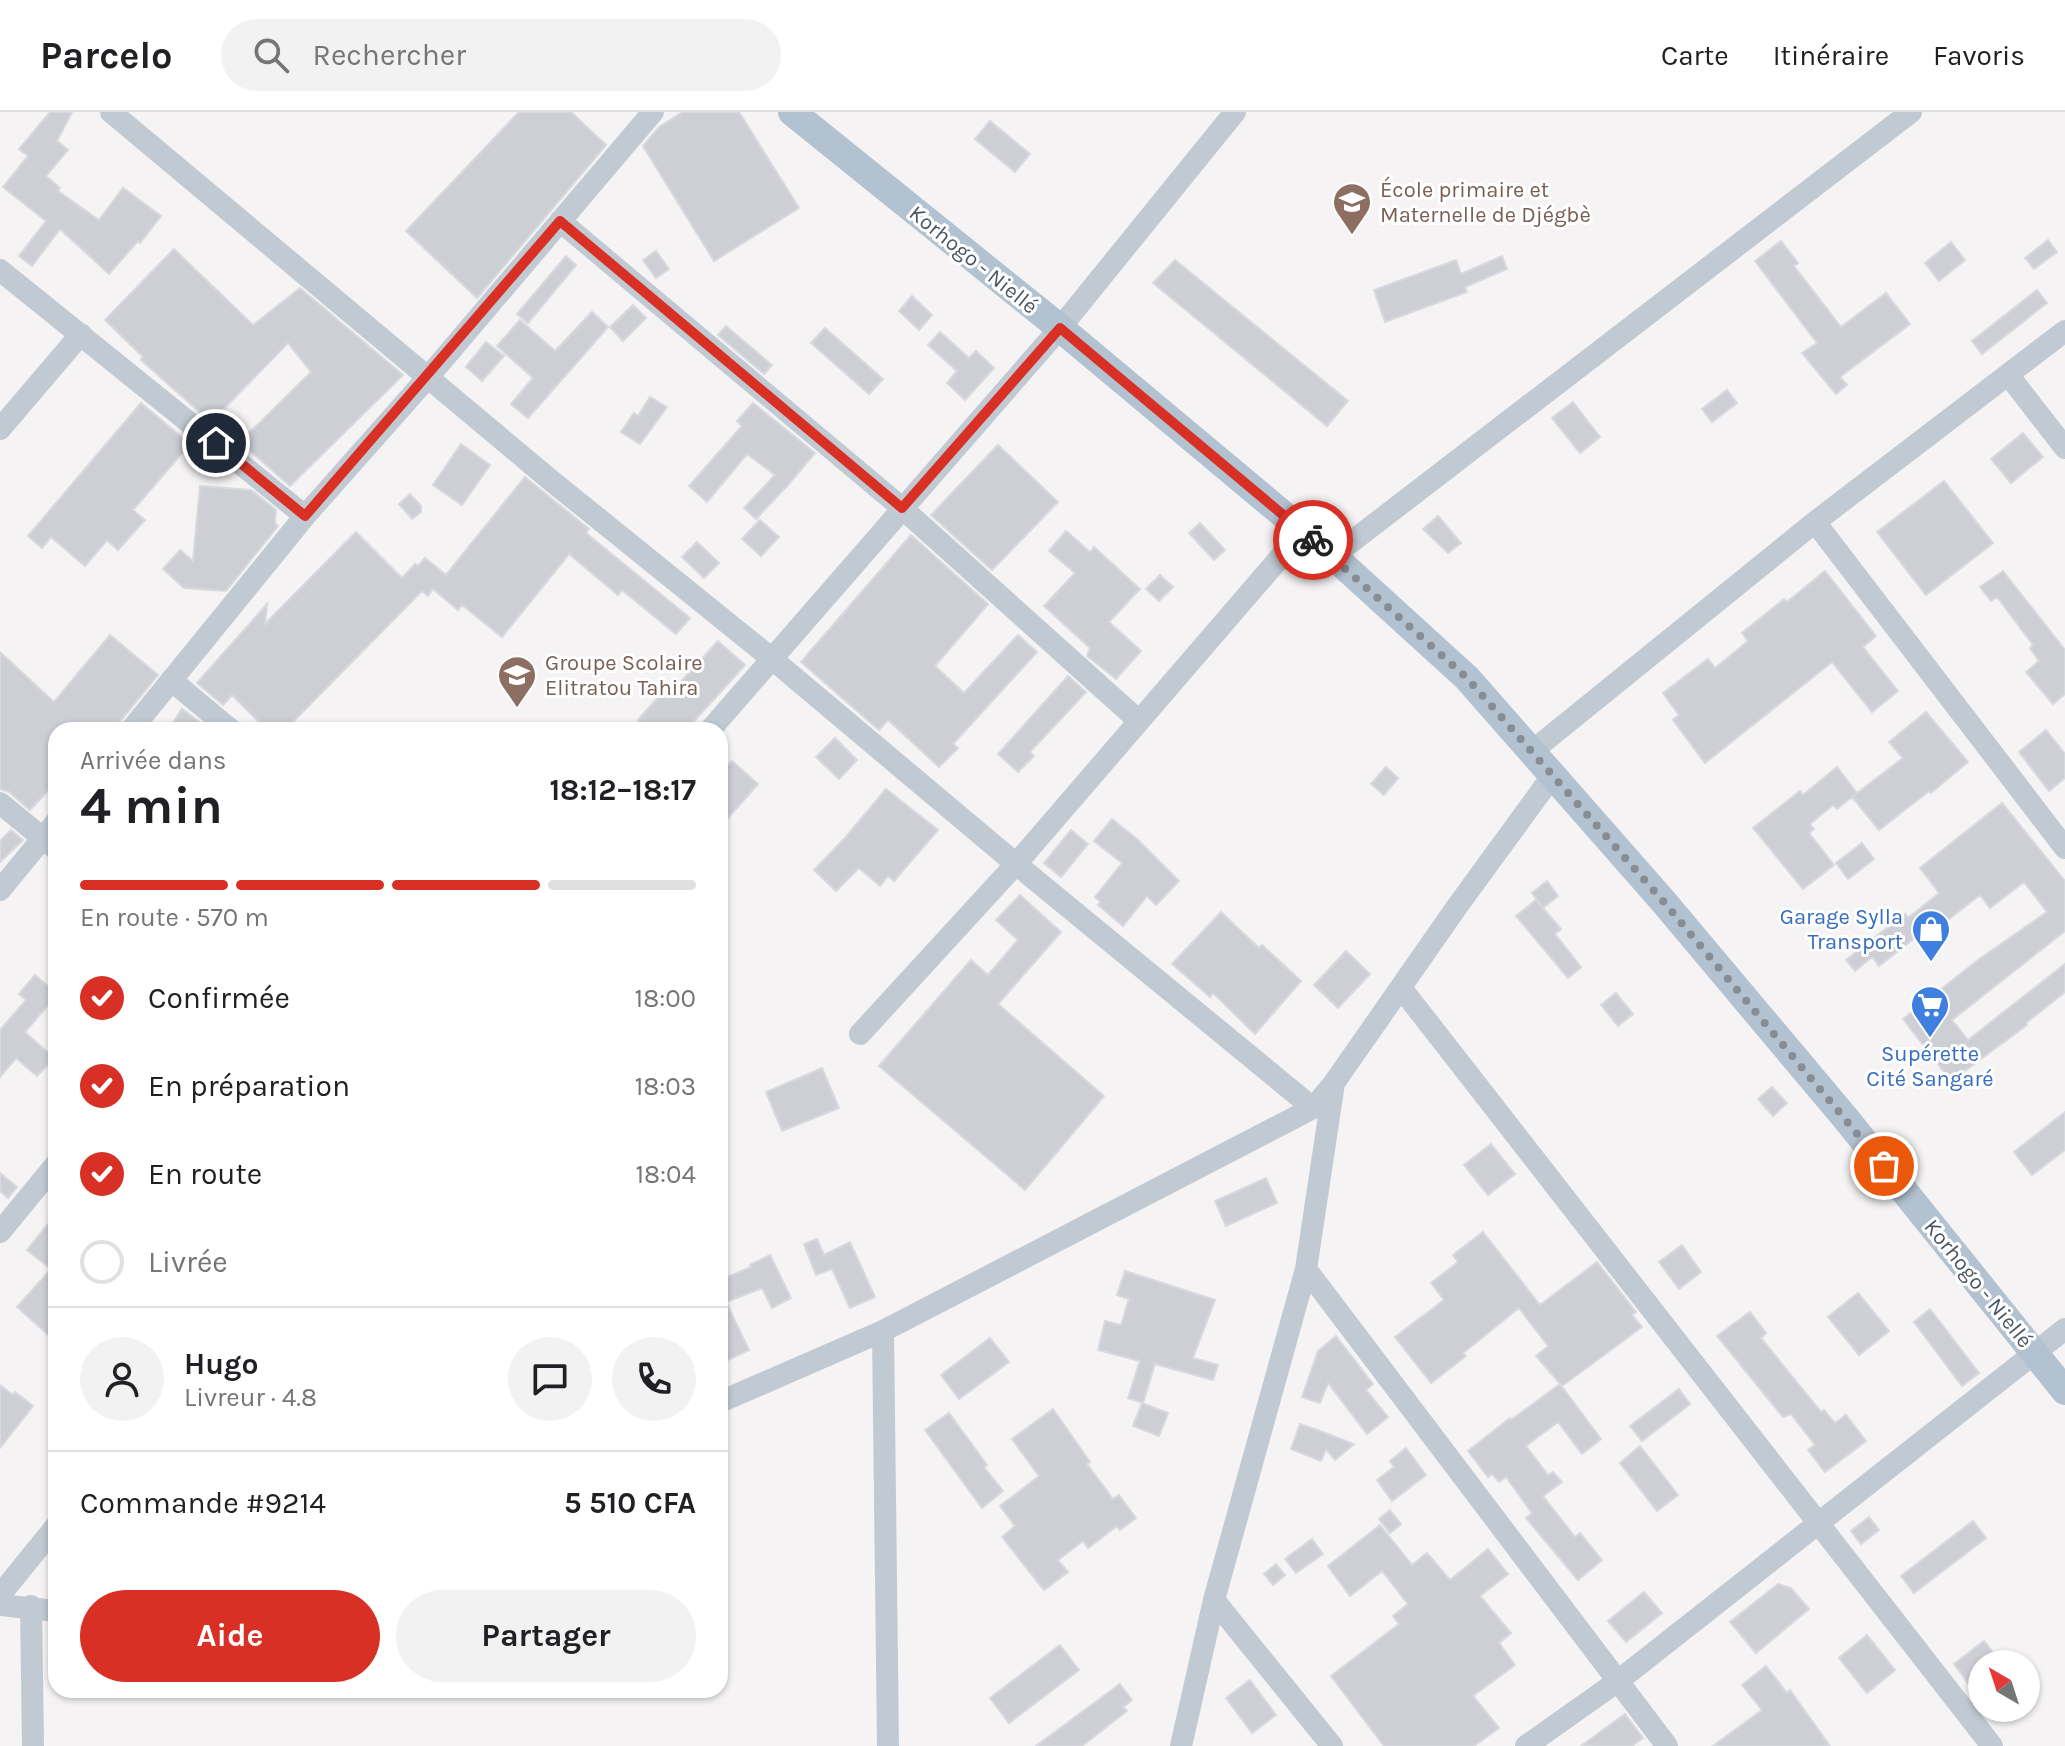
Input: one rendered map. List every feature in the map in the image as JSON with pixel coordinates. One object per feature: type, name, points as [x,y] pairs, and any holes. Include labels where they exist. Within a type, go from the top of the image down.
[{"type":"main road","name":"Korhogo - Niellé","points":[[792,112],[1060,328],[1333,556],[1467,678],[1847,1120],[2065,1391]]},
{"type":"street","points":[[111,112],[548,478],[771,658],[1313,1108]]},
{"type":"street","points":[[137,722],[305,516],[429,376],[653,112]]},
{"type":"street","points":[[717,722],[1060,328],[1235,112]]},
{"type":"street","points":[[1333,556],[1911,112]]},
{"type":"street","points":[[560,221],[902,508],[1139,721]]},
{"type":"street","points":[[0,270],[305,516]]},
{"type":"street","points":[[1531,752],[1815,522],[2065,331]]},
{"type":"street","points":[[0,429],[81,334]]},
{"type":"street","points":[[2009,376],[2065,448]]},
{"type":"street","points":[[1815,522],[2065,848]]},
{"type":"street","points":[[860,1034],[1016,864],[1303,531]]},
{"type":"street","points":[[171,680],[221,722]]},
{"type":"street","points":[[728,1399],[883,1331],[1313,1108],[1402,989],[1456,908],[1553,775]]},
{"type":"street","points":[[0,803],[48,833]]},
{"type":"street","points":[[0,890],[48,840]]},
{"type":"street","points":[[1402,989],[1992,1746]]},
{"type":"street","points":[[1181,1746],[1214,1600],[1306,1269],[1334,1083]]},
{"type":"street","points":[[0,1232],[48,1174]]},
{"type":"street","points":[[1306,1269],[1667,1746]]},
{"type":"street","points":[[1526,1746],[1618,1681],[2065,1329]]},
{"type":"street","points":[[883,1331],[888,1746]]},
{"type":"street","points":[[0,1595],[48,1536]]},
{"type":"street","points":[[1214,1600],[1332,1746]]},
{"type":"street","points":[[0,1605],[48,1609]]},
{"type":"street","points":[[31,1606],[33,1746]]},
{"type":"building","points":[[50,112],[72,112],[57,141],[68,150],[46,176],[60,188],[58,191],[99,220],[123,188],[161,216],[109,274],[60,229],[32,266],[19,256],[46,221],[3,187],[28,156],[19,149]]},
{"type":"building","points":[[519,112],[571,112],[606,145],[477,298],[406,231]]},
{"type":"building","points":[[683,112],[739,112],[799,208],[714,261],[643,146],[659,127]]},
{"type":"building","points":[[990,121],[1030,154],[1015,172],[975,139]]},
{"type":"building","points":[[2048,240],[2057,252],[2034,269],[2025,258]]},
{"type":"building","points":[[1781,241],[1798,263],[1794,266],[1841,327],[1886,293],[1910,324],[1840,377],[1847,385],[1836,394],[1802,353],[1817,343],[1755,261]]},
{"type":"building","points":[[1951,242],[1965,260],[1939,281],[1925,263]]},
{"type":"building","points":[[174,249],[253,325],[300,288],[403,375],[290,486],[240,442],[311,372],[288,343],[211,422],[141,360],[143,357],[105,320]]},
{"type":"building","points":[[656,251],[669,269],[656,278],[643,260]]},
{"type":"building","points":[[566,256],[576,265],[528,323],[517,314]]},
{"type":"building","points":[[1502,256],[1507,269],[1465,287],[1467,292],[1385,322],[1374,290],[1456,260],[1461,274]]},
{"type":"building","points":[[1175,260],[1348,401],[1327,426],[1153,283]]},
{"type":"building","points":[[2037,290],[2047,303],[1982,354],[1972,341]]},
{"type":"building","points":[[912,296],[932,315],[919,330],[899,311]]},
{"type":"building","points":[[633,305],[646,318],[623,341],[610,327]]},
{"type":"building","points":[[592,312],[608,327],[528,418],[511,404],[533,378],[497,346],[520,320],[555,351]]},
{"type":"building","points":[[726,326],[772,365],[764,374],[718,335]]},
{"type":"building","points":[[825,328],[883,379],[869,394],[811,343]]},
{"type":"building","points":[[940,332],[969,358],[976,351],[994,368],[965,400],[947,383],[957,371],[928,345]]},
{"type":"building","points":[[486,342],[504,356],[482,381],[466,367]]},
{"type":"building","points":[[1727,390],[1737,403],[1712,422],[1702,409]]},
{"type":"building","points":[[650,397],[667,407],[640,444],[621,432],[634,413],[638,416]]},
{"type":"building","points":[[1573,402],[1600,437],[1580,453],[1552,418]]},
{"type":"building","points":[[141,403],[190,444],[133,510],[145,520],[118,550],[107,540],[85,566],[51,537],[42,548],[28,536]]},
{"type":"building","points":[[753,403],[815,453],[756,519],[744,508],[775,475],[747,454],[707,502],[689,486],[742,426],[737,421]]},
{"type":"building","points":[[2023,433],[2043,457],[2011,483],[1991,459]]},
{"type":"building","points":[[461,444],[490,465],[462,505],[433,485]]},
{"type":"building","points":[[998,445],[1058,502],[992,570],[931,515]]},
{"type":"building","points":[[525,477],[589,529],[586,533],[690,618],[676,634],[622,590],[618,595],[569,554],[502,637],[462,605],[458,610],[433,589],[428,596],[422,591],[293,722],[259,722],[232,695],[223,705],[197,683],[267,604],[265,624],[356,532],[402,578],[425,558],[446,575]]},
{"type":"building","points":[[1944,481],[1993,543],[1926,595],[1877,532]]},
{"type":"building","points":[[200,486],[251,490],[276,510],[275,523],[278,526],[226,591],[184,588],[163,569],[180,550],[193,561]]},
{"type":"building","points":[[410,494],[421,506],[421,512],[412,519],[399,504]]},
{"type":"building","points":[[1438,516],[1461,543],[1448,553],[1423,529]]},
{"type":"building","points":[[760,520],[779,537],[761,556],[742,539]]},
{"type":"building","points":[[1200,523],[1225,550],[1214,560],[1189,533]]},
{"type":"building","points":[[1066,531],[1090,552],[1094,547],[1140,589],[1109,622],[1141,651],[1116,679],[1087,656],[1090,648],[1044,606],[1075,573],[1049,551]]},
{"type":"building","points":[[911,535],[988,604],[935,666],[964,693],[1018,635],[1037,652],[953,744],[958,748],[939,767],[888,720],[879,730],[801,662]]},
{"type":"building","points":[[697,542],[719,563],[704,578],[682,557]]},
{"type":"building","points":[[1825,571],[1876,636],[1863,647],[1898,691],[1872,712],[1832,662],[1705,763],[1673,720],[1679,715],[1663,693],[1708,659],[1715,668],[1748,641],[1742,633]]},
{"type":"building","points":[[2003,571],[2065,650],[2065,694],[2053,704],[2026,672],[2039,661],[2030,648],[2033,645],[1997,597],[1991,601],[1980,587]]},
{"type":"building","points":[[1160,575],[1173,587],[1159,601],[1146,589]]},
{"type":"building","points":[[110,635],[158,675],[120,722],[48,722],[48,791],[30,810],[9,792],[0,789],[0,652],[54,702]]},
{"type":"building","points":[[718,641],[745,665],[693,722],[638,720],[661,694],[666,698]]},
{"type":"building","points":[[1068,676],[1086,692],[1030,752],[1034,756],[1018,772],[998,754]]},
{"type":"building","points":[[182,709],[199,722],[173,722]]},
{"type":"building","points":[[1926,712],[1968,762],[1879,830],[1852,797],[1903,758],[1889,742]]},
{"type":"building","points":[[2046,730],[2065,754],[2065,778],[2049,791],[2019,752]]},
{"type":"building","points":[[835,738],[857,760],[839,779],[816,757]]},
{"type":"building","points":[[732,761],[758,784],[728,818],[728,765]]},
{"type":"building","points":[[1386,767],[1398,778],[1384,795],[1371,784]]},
{"type":"building","points":[[1837,767],[1857,793],[1837,809],[1833,805],[1810,824],[1814,829],[1809,833],[1834,865],[1803,889],[1753,828],[1800,791],[1803,795]]},
{"type":"building","points":[[886,789],[938,830],[894,881],[888,876],[880,886],[859,868],[836,891],[814,870]]},
{"type":"building","points":[[2002,803],[2065,881],[2065,931],[1952,1020],[1968,1040],[2065,964],[2065,992],[2027,1025],[1951,1081],[1903,1019],[1978,960],[2047,912],[2024,882],[1990,908],[1980,895],[1935,930],[1931,925],[1879,966],[1872,957],[1855,971],[1846,960],[1905,914],[1908,918],[1939,893],[1920,868]]},
{"type":"building","points":[[1112,819],[1179,881],[1156,905],[1147,896],[1123,926],[1098,905],[1101,902],[1095,897],[1122,863],[1094,841]]},
{"type":"building","points":[[11,830],[23,840],[0,862],[0,841]]},
{"type":"building","points":[[1071,830],[1088,844],[1061,877],[1044,863]]},
{"type":"building","points":[[1862,843],[1874,859],[1848,879],[1836,863]]},
{"type":"building","points":[[1547,881],[1558,896],[1543,908],[1532,893]]},
{"type":"building","points":[[1020,895],[1061,932],[998,1004],[1104,1096],[1025,1190],[879,1066],[971,960],[988,975],[1018,940],[996,920]]},
{"type":"building","points":[[1536,900],[1561,929],[1555,934],[1581,967],[1568,978],[1516,916]]},
{"type":"building","points":[[1221,912],[1259,948],[1262,945],[1301,981],[1255,1034],[1213,993],[1210,997],[1172,964]]},
{"type":"building","points":[[1346,951],[1370,974],[1338,1008],[1314,985]]},
{"type":"building","points":[[35,975],[48,986],[48,1005],[25,1032],[48,1053],[48,1064],[37,1076],[16,1058],[0,1077],[0,1030],[26,1000],[19,994]]},
{"type":"building","points":[[1616,993],[1633,1014],[1618,1026],[1601,1005]]},
{"type":"building","points":[[822,1068],[839,1108],[782,1131],[766,1092]]},
{"type":"building","points":[[1772,1087],[1787,1103],[1773,1116],[1758,1099]]},
{"type":"building","points":[[2065,1112],[2065,1150],[2032,1175],[2014,1152]]},
{"type":"building","points":[[1491,1144],[1515,1174],[1488,1195],[1464,1165]]},
{"type":"building","points":[[0,1173],[17,1187],[8,1198],[0,1191]]},
{"type":"building","points":[[1266,1178],[1277,1203],[1226,1226],[1215,1201]]},
{"type":"building","points":[[47,1225],[48,1226],[48,1267],[27,1250]]},
{"type":"building","points":[[1483,1232],[1540,1305],[1597,1262],[1636,1312],[1632,1315],[1642,1327],[1562,1386],[1536,1356],[1548,1346],[1519,1308],[1431,1383],[1395,1337],[1444,1300],[1431,1283],[1458,1262],[1453,1255]]},
{"type":"building","points":[[817,1239],[824,1255],[850,1242],[875,1297],[850,1308],[832,1269],[816,1275],[804,1244]]},
{"type":"building","points":[[1682,1245],[1701,1272],[1679,1289],[1659,1262]]},
{"type":"building","points":[[770,1255],[791,1298],[772,1308],[762,1288],[728,1301],[728,1277]]},
{"type":"building","points":[[1125,1271],[1215,1300],[1193,1358],[1218,1365],[1213,1380],[1155,1364],[1143,1403],[1128,1398],[1140,1361],[1098,1350],[1105,1321],[1121,1325],[1129,1299],[1117,1295]]},
{"type":"building","points":[[48,1272],[48,1335],[17,1307]]},
{"type":"building","points":[[1858,1293],[1889,1331],[1859,1355],[1828,1317]]},
{"type":"building","points":[[728,1306],[749,1350],[728,1360]]},
{"type":"building","points":[[1930,1309],[1979,1373],[1962,1386],[1914,1322]]},
{"type":"building","points":[[1750,1312],[1766,1333],[1761,1338],[1821,1412],[1824,1410],[1835,1423],[1846,1415],[1866,1441],[1825,1472],[1808,1450],[1815,1445],[1791,1414],[1783,1417],[1717,1336]]},
{"type":"building","points":[[1336,1336],[1373,1384],[1366,1390],[1388,1417],[1367,1434],[1328,1383],[1320,1403],[1302,1397],[1318,1351]]},
{"type":"building","points":[[990,1338],[1009,1362],[959,1399],[941,1375]]},
{"type":"building","points":[[1560,1384],[1601,1439],[1582,1454],[1558,1422],[1526,1446],[1548,1475],[1553,1472],[1562,1482],[1543,1496],[1575,1537],[1580,1533],[1602,1560],[1578,1580],[1526,1518],[1532,1513],[1506,1477],[1499,1482],[1492,1474],[1488,1477],[1468,1451]]},
{"type":"building","points":[[0,1385],[33,1406],[0,1448]]},
{"type":"building","points":[[1679,1389],[1690,1404],[1642,1441],[1630,1426]]},
{"type":"building","points":[[1142,1403],[1168,1413],[1159,1436],[1133,1426]]},
{"type":"building","points":[[1053,1409],[1113,1499],[1119,1495],[1136,1518],[1120,1530],[1117,1526],[1088,1548],[1083,1541],[1058,1560],[1068,1572],[1044,1590],[1002,1537],[1015,1526],[1000,1506],[1039,1476],[1012,1439]]},
{"type":"building","points":[[949,1413],[1003,1491],[982,1508],[925,1430]]},
{"type":"building","points":[[1300,1424],[1354,1444],[1335,1460],[1326,1449],[1321,1461],[1291,1449]]},
{"type":"building","points":[[1640,1446],[1678,1495],[1657,1511],[1620,1463]]},
{"type":"building","points":[[1406,1448],[1426,1475],[1392,1501],[1377,1480],[1394,1467],[1390,1461]]},
{"type":"building","points":[[1390,1510],[1401,1524],[1390,1533],[1379,1519]]},
{"type":"building","points":[[1869,1517],[1879,1530],[1861,1544],[1851,1531]]},
{"type":"building","points":[[1973,1521],[1986,1538],[1914,1593],[1901,1576]]},
{"type":"building","points":[[1380,1525],[1412,1565],[1427,1553],[1450,1580],[1488,1549],[1508,1574],[1480,1596],[1511,1633],[1499,1643],[1515,1665],[1473,1696],[1499,1728],[1474,1746],[1384,1746],[1331,1676],[1399,1624],[1393,1616],[1408,1604],[1382,1571],[1350,1596],[1328,1566]]},
{"type":"building","points":[[1312,1539],[1323,1554],[1296,1573],[1285,1559]]},
{"type":"building","points":[[1276,1564],[1285,1575],[1273,1585],[1264,1574]]},
{"type":"building","points":[[1778,1584],[1791,1588],[1809,1609],[1756,1653],[1730,1622]]},
{"type":"building","points":[[1644,1592],[1662,1613],[1626,1642],[1608,1621]]},
{"type":"building","points":[[1867,1635],[1895,1670],[1867,1693],[1839,1658]]},
{"type":"building","points":[[1984,1641],[1991,1650],[1972,1650]]},
{"type":"building","points":[[1060,1645],[1079,1670],[1009,1723],[990,1698]]},
{"type":"building","points":[[1968,1653],[1968,1683],[1954,1664]]},
{"type":"building","points":[[1766,1666],[1787,1693],[1790,1690],[1830,1746],[1713,1746],[1762,1710],[1742,1685]]},
{"type":"building","points":[[1250,1680],[1276,1715],[1252,1733],[1226,1698]]},
{"type":"building","points":[[1120,1684],[1132,1700],[1123,1707],[1127,1711],[1082,1746],[1036,1746]]},
{"type":"building","points":[[1625,1714],[1643,1738],[1632,1746],[1581,1746]]},
{"type":"way so far","points":[[1313,540],[1467,678],[1663,901],[1884,1166]]},
{"type":"place","name":"École primaire et Maternelle de Djégbè","points":[[1352,236]]},
{"type":"place","name":"Groupe Scolaire Elitratou Tahira","points":[[517,709]]},
{"type":"place","name":"Garage Sylla Transport","points":[[1931,963]]},
{"type":"place","name":"Supérette Cité Sangaré","points":[[1930,1039]]},
{"type":"route","points":[[216,443],[305,516],[560,221],[902,508],[1060,328],[1313,540]]}]
